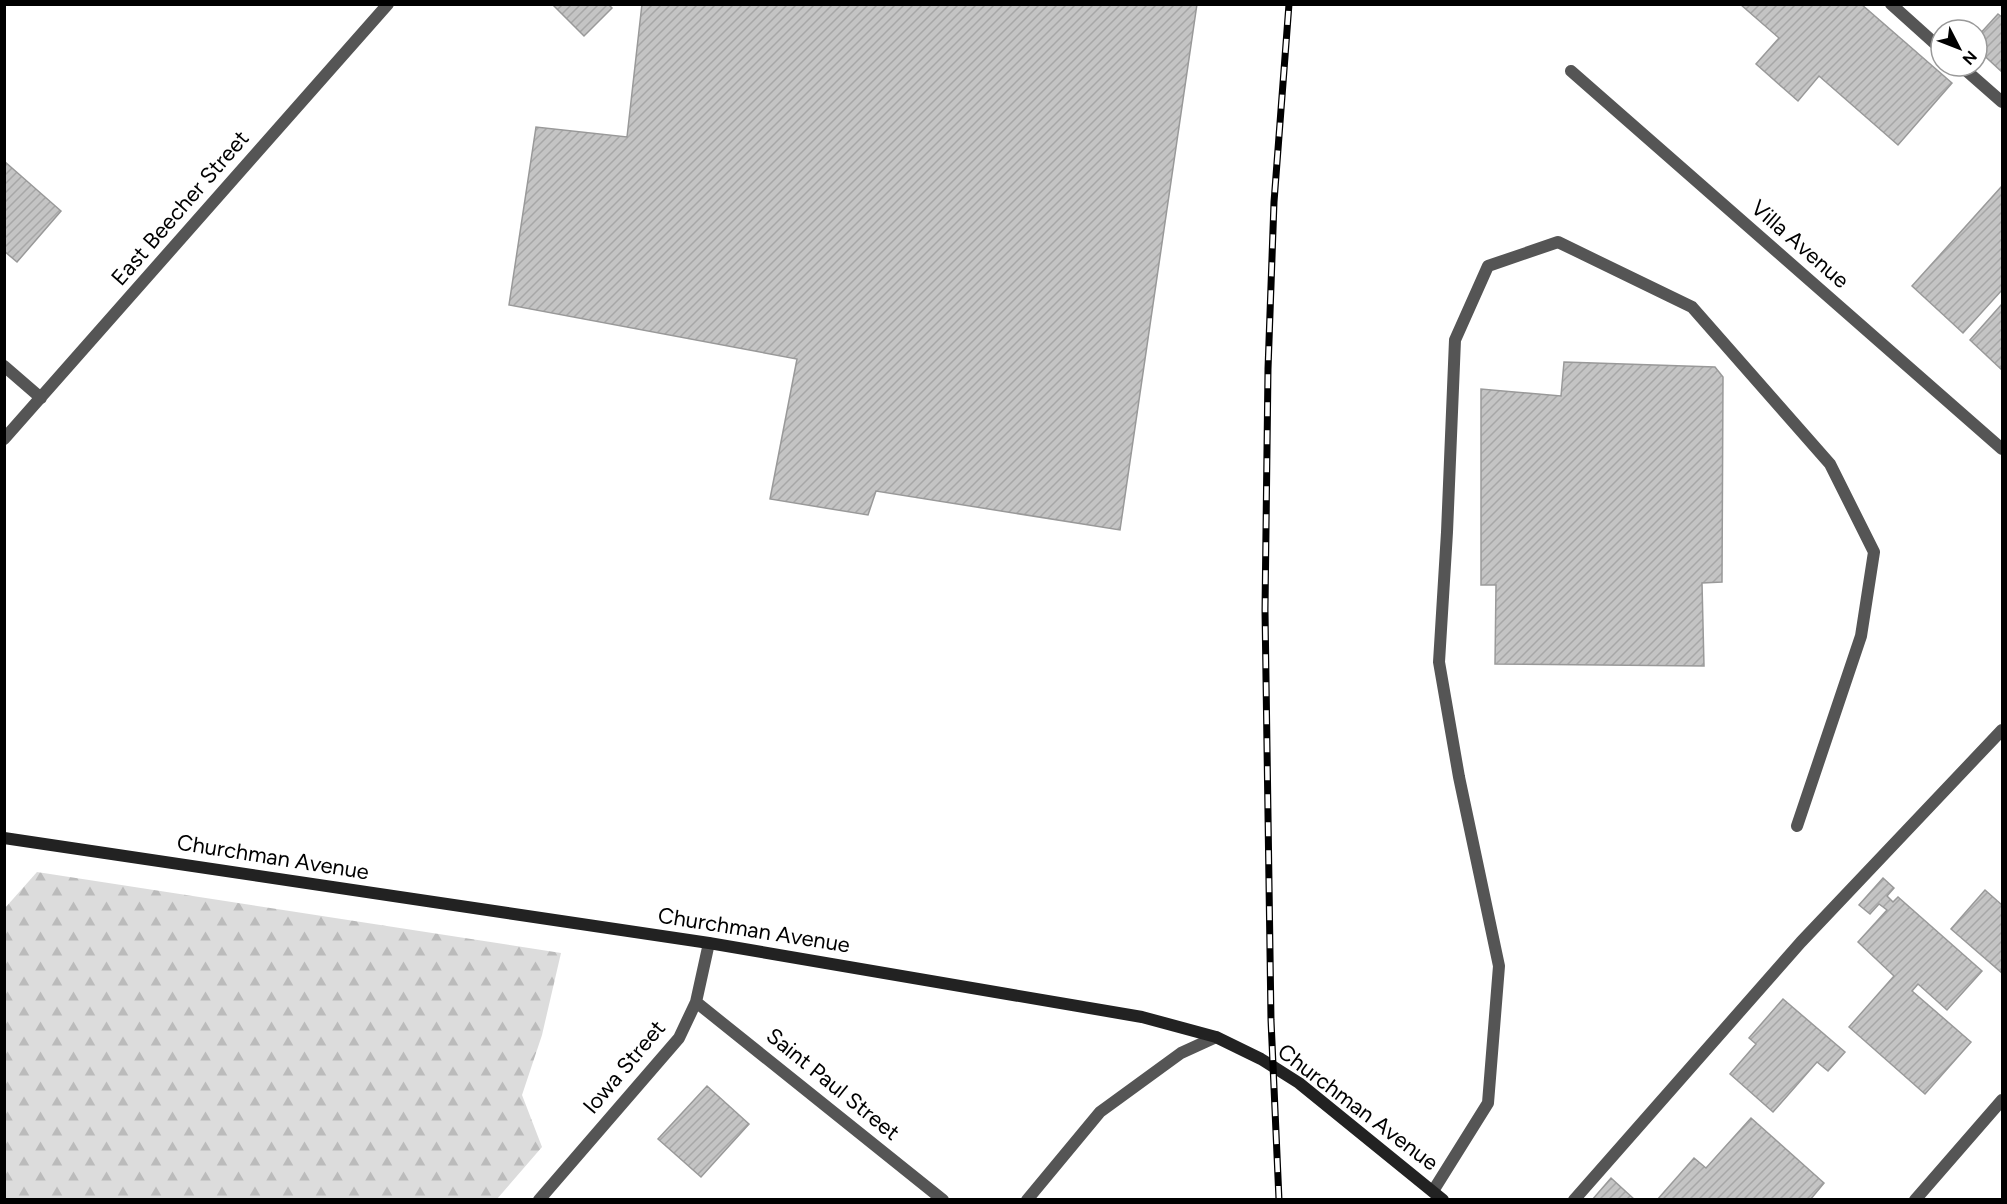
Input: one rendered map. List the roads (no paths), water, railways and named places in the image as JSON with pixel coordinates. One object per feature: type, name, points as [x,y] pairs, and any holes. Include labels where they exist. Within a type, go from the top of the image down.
[{"type":"main road","name":"Churchman Avenue","points":[[4,838],[709,944],[1142,1017],[1216,1037],[1261,1059],[1299,1083],[1443,1200]]},
{"type":"street","name":"East Beecher Street","points":[[4,440],[388,4]]},
{"type":"street","points":[[1891,4],[1929,37]]},
{"type":"street","name":"Villa Avenue","points":[[1571,71],[2002,449]]},
{"type":"street","points":[[1975,78],[2002,102]]},
{"type":"street","points":[[1433,1191],[1488,1103],[1499,966],[1459,777],[1439,662],[1455,340],[1488,266],[1558,242],[1692,307],[1830,464],[1874,552],[1861,636],[1797,826]]},
{"type":"street","points":[[4,366],[41,398]]},
{"type":"street","points":[[1574,1200],[1801,942],[2002,730]]},
{"type":"street","name":"Iowa Street","points":[[539,1200],[679,1038],[696,1002],[709,944]]},
{"type":"street","name":"Saint Paul Street","points":[[696,1002],[943,1200]]},
{"type":"street","points":[[1027,1200],[1100,1112],[1181,1053],[1216,1037]]},
{"type":"street","points":[[1915,1200],[2002,1100]]},
{"type":"railway","points":[[1279,1200],[1271,1020],[1265,610],[1268,369],[1274,202],[1289,4]]}]
